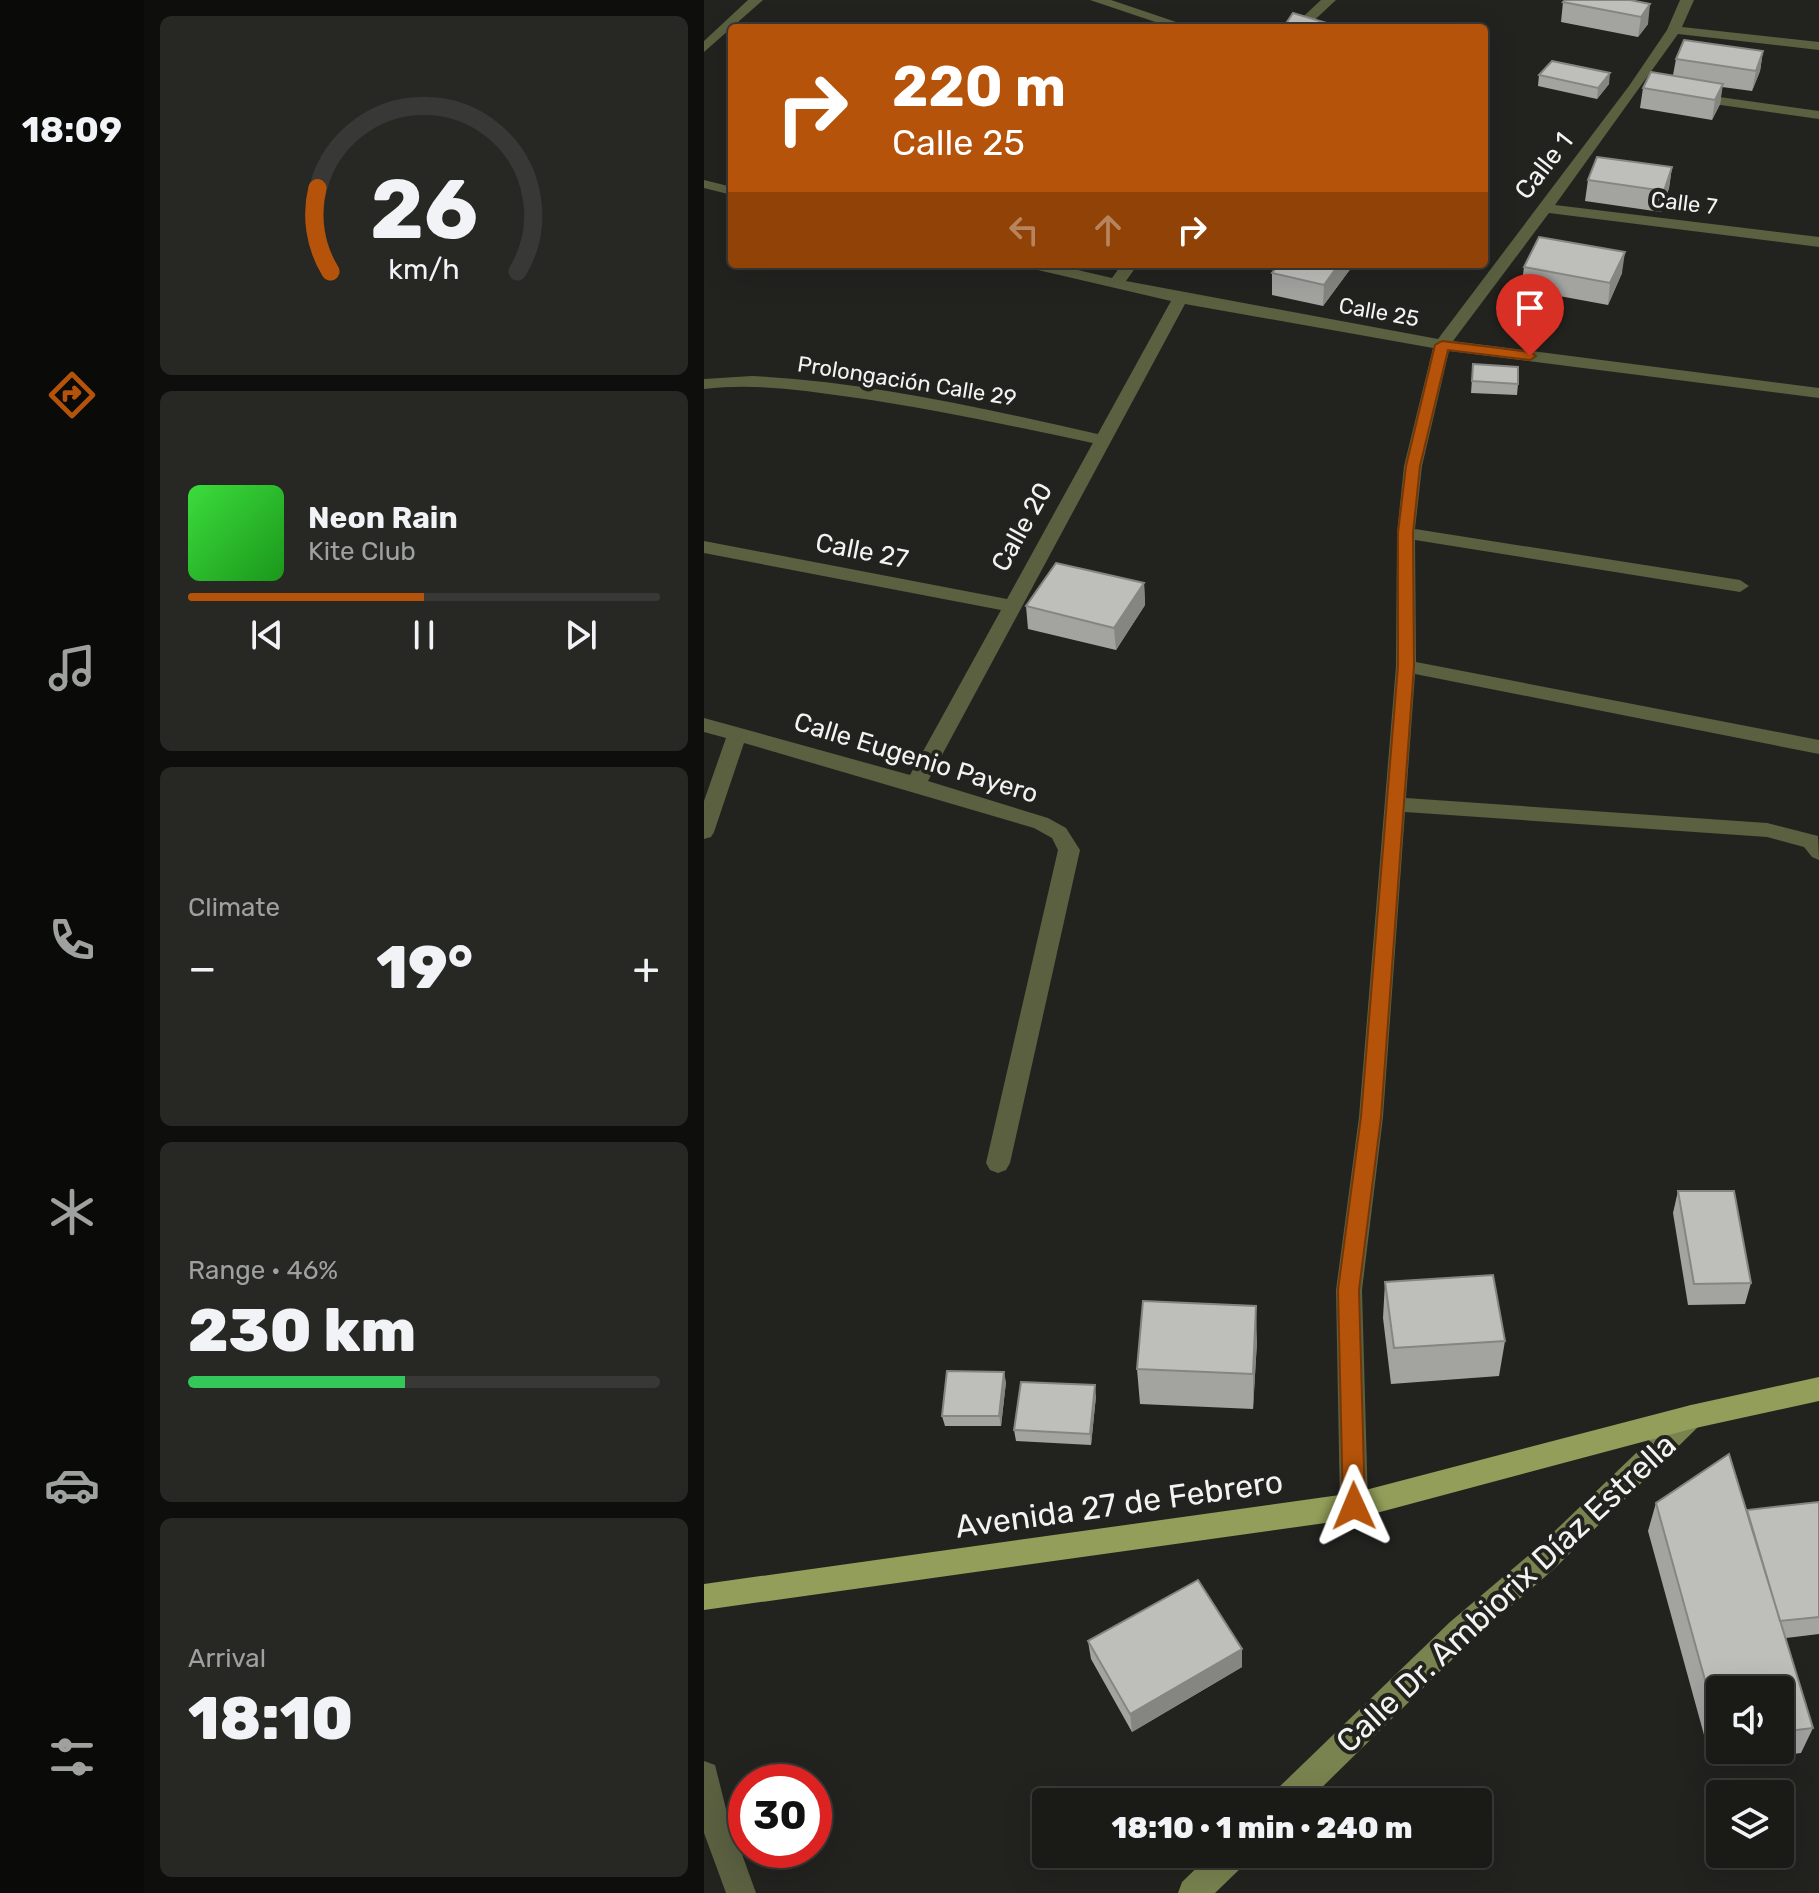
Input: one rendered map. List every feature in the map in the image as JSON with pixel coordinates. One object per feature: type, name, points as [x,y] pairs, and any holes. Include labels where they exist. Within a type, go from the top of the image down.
[{"type":"main road","name":"Avenida 27 de Febrero","points":[[704,1597],[1354,1506],[1691,1417],[1819,1389]]},
{"type":"main road","name":"Calle Dr. Ambiorix Díaz Estrella","points":[[1300,1788],[1460,1632],[1545,1559],[1691,1417]]},
{"type":"main road","points":[[1193,1893],[1219,1868]]},
{"type":"street","points":[[735,24],[756,0]]},
{"type":"street","points":[[1097,0],[1174,24]]},
{"type":"street","points":[[1302,24],[1329,0]]},
{"type":"street","name":"Calle 1","points":[[1354,1506],[1349,1290],[1371,1117],[1406,666],[1406,533],[1413,466],[1442,345],[1544,208],[1642,90],[1687,0]]},
{"type":"street","points":[[1674,30],[1819,46]]},
{"type":"street","points":[[704,48],[728,32]]},
{"type":"street","points":[[1680,96],[1819,115]]},
{"type":"street","points":[[704,184],[728,190]]},
{"type":"street","name":"Calle 7","points":[[1544,208],[1819,242]]},
{"type":"street","name":"Calle 25","points":[[1047,268],[1180,298],[1442,345],[1819,393]]},
{"type":"street","points":[[1115,285],[1127,268]]},
{"type":"street","name":"Calle 20","points":[[916,784],[1180,298]]},
{"type":"street","name":"Prolongación Calle 29","points":[[704,384],[730,380],[861,393],[985,414],[1102,440]]},
{"type":"street","points":[[1406,533],[1740,586]]},
{"type":"street","name":"Calle 27","points":[[704,547],[1011,606]]},
{"type":"street","points":[[1406,666],[1819,747]]},
{"type":"street","name":"Calle Eugenio Payero","points":[[704,725],[916,784],[1041,823],[1059,833],[1069,850],[998,1163]]},
{"type":"street","points":[[704,832],[737,734]]},
{"type":"street","points":[[1394,804],[1767,830],[1811,841],[1819,852]]},
{"type":"street","points":[[704,1776],[712,1813],[741,1893]]},
{"type":"building","points":[[1630,0],[1650,4],[1641,17],[1563,2]]},
{"type":"building","points":[[1293,13],[1330,24],[1286,24]]},
{"type":"building","points":[[1684,40],[1763,51],[1756,71],[1676,59]]},
{"type":"building","points":[[1552,61],[1610,73],[1598,88],[1539,75]]},
{"type":"building","points":[[1651,72],[1723,84],[1715,100],[1643,88]]},
{"type":"building","points":[[1597,157],[1672,167],[1664,191],[1588,180]]},
{"type":"building","points":[[1539,237],[1625,252],[1610,283],[1524,267]]},
{"type":"building","points":[[1276,268],[1336,268],[1324,285],[1272,273]]},
{"type":"building","points":[[1473,364],[1518,367],[1518,384],[1472,381]]},
{"type":"building","points":[[1056,563],[1144,583],[1114,628],[1026,606]]},
{"type":"building","points":[[1678,1191],[1734,1191],[1751,1283],[1694,1284]]},
{"type":"building","points":[[1493,1275],[1505,1341],[1394,1348],[1385,1282]]},
{"type":"building","points":[[1143,1301],[1256,1306],[1253,1374],[1137,1369]]},
{"type":"building","points":[[947,1371],[1004,1372],[999,1416],[942,1416]]},
{"type":"building","points":[[1021,1382],[1095,1385],[1090,1434],[1014,1430]]},
{"type":"building","points":[[1729,1454],[1813,1728],[1794,1730],[1794,1676],[1706,1676],[1706,1683],[1656,1503]]},
{"type":"building","points":[[1819,1502],[1819,1617],[1780,1621],[1747,1510]]},
{"type":"building","points":[[1198,1580],[1242,1649],[1130,1714],[1088,1641]]},
{"type":"route","points":[[1354,1506],[1349,1290],[1371,1117],[1406,666],[1406,533],[1413,466],[1442,345],[1530,356]]}]
